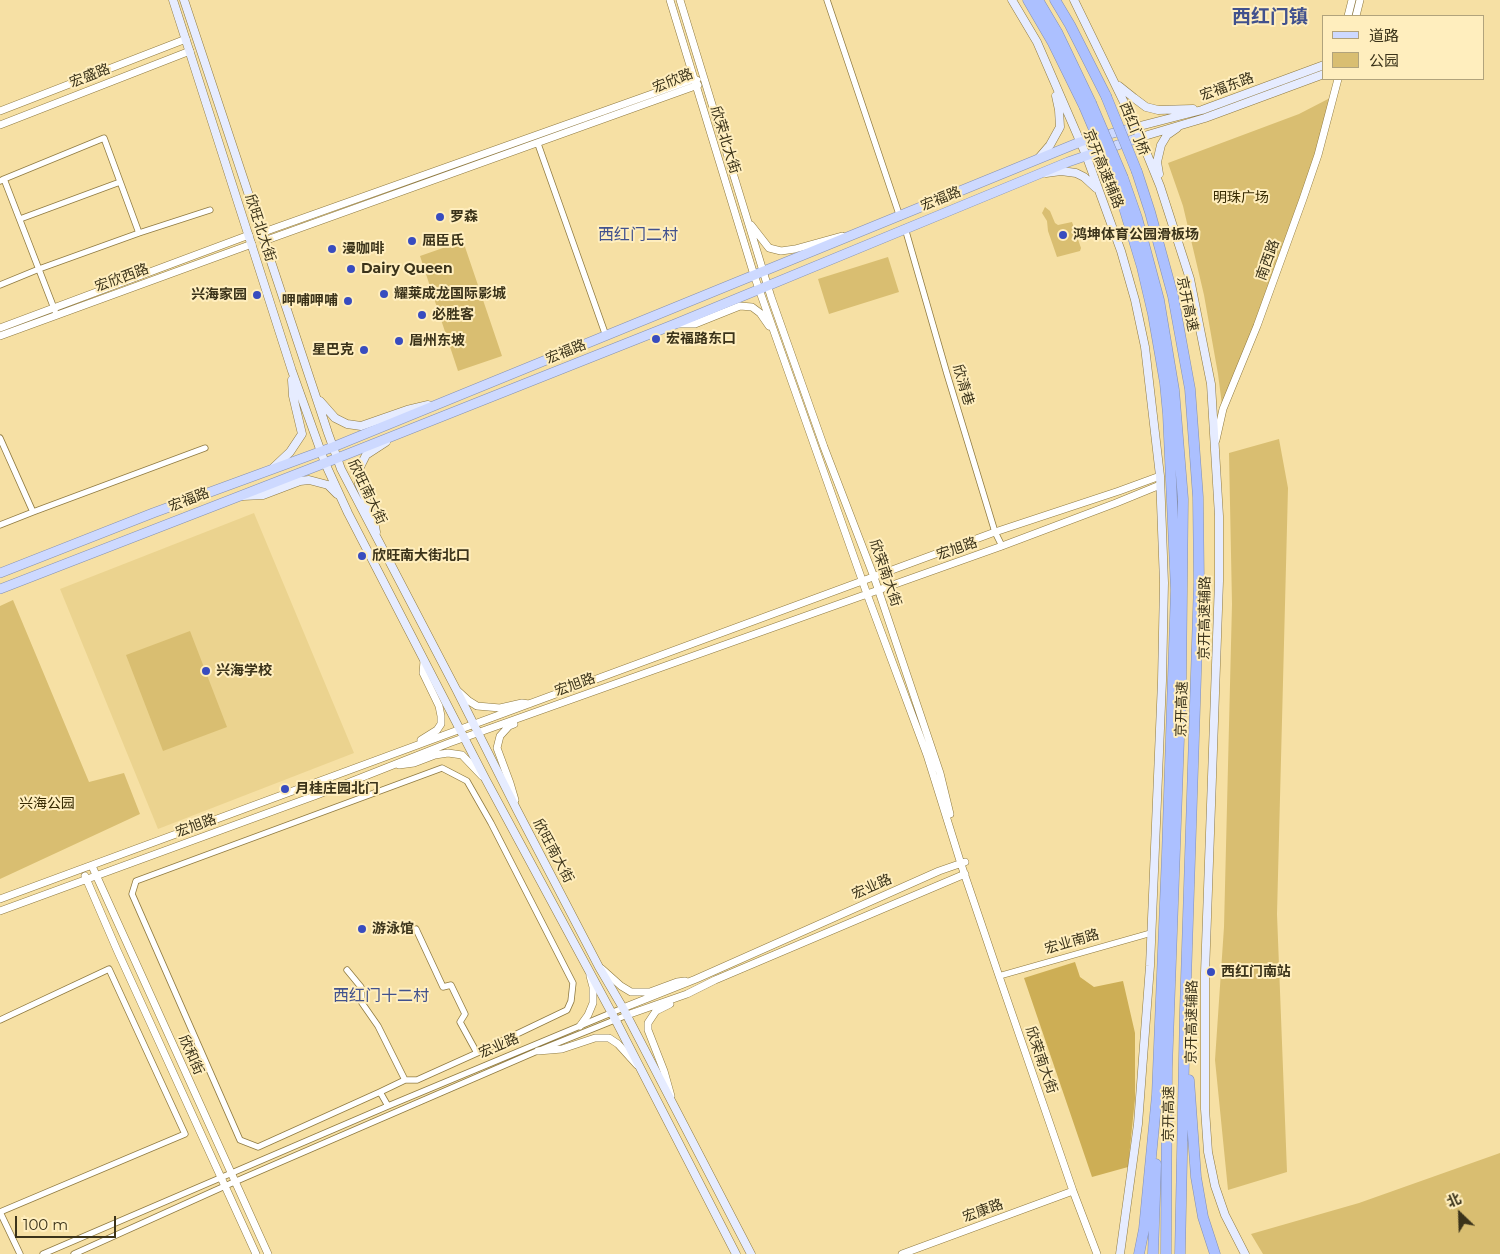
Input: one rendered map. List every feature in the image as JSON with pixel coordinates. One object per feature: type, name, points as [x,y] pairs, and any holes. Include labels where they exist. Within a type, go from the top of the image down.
[{"type":"highway","points":[[1028,0],[1088,104]]},
{"type":"highway","points":[[1038,0],[1057,32],[1088,104]]},
{"type":"highway","name":"西红门桥","points":[[1055,0],[1070,25],[1106,96],[1137,172]]},
{"type":"highway","name":"西红门桥","points":[[1088,104],[1120,179]]},
{"type":"highway","name":"京开高速","points":[[1137,172],[1150,212],[1175,305],[1190,389],[1198,497],[1199,583],[1185,1010],[1180,1254]]},
{"type":"highway","points":[[1120,179],[1153,314],[1168,414],[1172,496],[1175,618],[1153,1254]]},
{"type":"highway","name":"京开高速","points":[[1120,179],[1137,218],[1159,300],[1174,390],[1183,498],[1181,683],[1167,1068],[1166,1254]]},
{"type":"highway","points":[[1185,1010],[1196,1177],[1203,1217],[1215,1254]]},
{"type":"highway","points":[[1139,1254],[1144,1229],[1157,1095]]},
{"type":"main road","name":"欣旺北大街","points":[[173,0],[292,370],[325,463]]},
{"type":"main road","name":"欣旺北大街","points":[[184,0],[337,458]]},
{"type":"main road","name":"京开高速辅路","points":[[1012,0],[1037,42],[1086,155],[1102,195],[1136,300],[1145,347],[1160,480],[1164,593],[1151,933],[1138,1124],[1120,1254]]},
{"type":"main road","name":"京开高速辅路","points":[[1074,0],[1141,137],[1160,186],[1190,279],[1211,384],[1218,516],[1219,581],[1205,973],[1205,1109],[1208,1152],[1215,1186],[1225,1215],[1245,1254]]},
{"type":"main road","name":"宏福东路","points":[[1136,127],[1202,110],[1322,66]]},
{"type":"main road","points":[[1036,160],[1050,145],[1060,127],[1059,110],[1051,74]]},
{"type":"main road","name":"宏福东路","points":[[1141,137],[1204,118],[1322,75]]},
{"type":"main road","points":[[1114,80],[1123,90],[1146,107],[1158,110],[1202,110]]},
{"type":"main road","points":[[1160,186],[1157,162],[1161,145],[1167,135],[1183,124]]},
{"type":"main road","name":"宏福路","points":[[0,573],[333,447],[1080,142],[1136,127]]},
{"type":"main road","name":"宏福路","points":[[0,589],[675,324],[763,286],[1086,155],[1141,137]]},
{"type":"main road","points":[[1042,174],[1076,173],[1092,183],[1102,195]]},
{"type":"main road","points":[[271,469],[290,452],[302,434],[293,396],[292,370]]},
{"type":"main road","points":[[315,393],[335,418],[347,424],[361,426],[406,410],[443,402]]},
{"type":"main road","points":[[378,541],[374,516],[360,484],[358,471],[366,455],[402,432]]},
{"type":"main road","name":"欣旺南大街","points":[[337,458],[517,810],[599,967],[625,1011],[751,1254]]},
{"type":"main road","name":"欣旺南大街","points":[[325,463],[348,513],[464,738],[641,1069],[736,1254]]},
{"type":"main road","points":[[239,496],[263,495],[300,481],[317,481],[328,484],[348,513]]},
{"type":"street","name":"欣荣北大街","points":[[670,0],[696,87],[763,286]]},
{"type":"street","name":"欣荣北大街","points":[[680,0],[746,217],[758,273]]},
{"type":"street","points":[[827,0],[900,217]]},
{"type":"street","points":[[1348,15],[1352,0]]},
{"type":"street","points":[[1356,15],[1360,0]]},
{"type":"street","name":"宏盛路","points":[[0,111],[186,39]]},
{"type":"street","name":"宏盛路","points":[[0,125],[190,51]]},
{"type":"street","name":"宏欣路","points":[[262,237],[694,79],[705,81]]},
{"type":"street","name":"南西路","points":[[1214,447],[1223,409],[1257,326],[1309,182],[1338,80]]},
{"type":"street","name":"宏欣路","points":[[262,237],[538,144],[696,87],[705,81]]},
{"type":"street","points":[[55,312],[20,219],[2,180],[104,138],[139,233]]},
{"type":"street","points":[[538,144],[606,336]]},
{"type":"street","points":[[20,219],[120,182]]},
{"type":"street","points":[[0,285],[39,268],[210,210]]},
{"type":"street","points":[[746,217],[769,248],[781,250],[796,249],[859,232]]},
{"type":"street","name":"欣清巷","points":[[905,228],[947,374],[1002,546]]},
{"type":"street","name":"宏欣西路","points":[[0,336],[55,312],[249,235]]},
{"type":"street","name":"宏欣西路","points":[[0,328],[55,312],[252,244]]},
{"type":"street","name":"欣荣南大街","points":[[763,286],[774,333],[867,594],[927,755],[963,863]]},
{"type":"street","name":"欣荣南大街","points":[[763,286],[874,577],[940,773],[965,874],[1073,1191],[1097,1254]]},
{"type":"street","points":[[675,324],[695,324],[740,306],[745,306],[752,307],[760,313],[774,333]]},
{"type":"street","points":[[0,438],[33,512]]},
{"type":"street","points":[[0,525],[205,448]]},
{"type":"street","name":"宏旭路","points":[[0,899],[996,532],[1119,491],[1160,480]]},
{"type":"street","name":"宏旭路","points":[[0,911],[532,713],[1002,546],[1116,503],[1160,480]]},
{"type":"street","points":[[0,568],[42,557]]},
{"type":"street","points":[[398,752],[432,735],[441,724],[442,716],[439,706],[423,673],[424,661]]},
{"type":"street","points":[[456,689],[477,706],[500,708],[522,703],[531,704]]},
{"type":"street","points":[[517,810],[510,783],[497,748],[500,736],[509,726],[532,713]]},
{"type":"street","points":[[388,767],[414,764],[435,755],[448,753],[462,754],[486,780]]},
{"type":"street","points":[[442,768],[467,781],[491,823],[574,983],[572,1001],[567,1010],[477,1053],[417,1080],[405,1080],[258,1147],[240,1140],[132,894],[136,880],[442,768]]},
{"type":"street","name":"宏业路","points":[[74,1254],[939,871],[963,863]]},
{"type":"street","name":"欣和街","points":[[92,866],[230,1174],[268,1253]]},
{"type":"street","name":"欣和街","points":[[82,870],[257,1254]]},
{"type":"street","name":"宏业路","points":[[625,1011],[687,994],[724,976],[965,874]]},
{"type":"street","points":[[416,929],[443,987],[451,985],[465,1014],[460,1022],[477,1053]]},
{"type":"street","name":"宏业南路","points":[[999,976],[1151,933]]},
{"type":"street","points":[[117,950],[120,943],[128,945]]},
{"type":"street","points":[[599,967],[631,992],[650,992],[677,982],[696,979]]},
{"type":"street","points":[[0,1020],[109,970],[185,1134],[0,1212],[20,1254]]},
{"type":"street","points":[[347,970],[361,987],[362,1003],[378,1026],[405,1080]]},
{"type":"street","points":[[580,1026],[588,1016],[593,1003],[593,987],[589,971]]},
{"type":"street","points":[[674,1106],[664,1071],[650,1039],[648,1023],[656,1011],[687,994]]},
{"type":"street","name":"宏业路","points":[[43,1254],[388,1106],[535,1049],[580,1026],[613,1016]]},
{"type":"street","points":[[535,1049],[562,1049],[595,1038],[609,1038],[618,1044],[641,1069]]},
{"type":"street","points":[[182,1092],[193,1106],[196,1107],[197,1099]]},
{"type":"street","points":[[380,1092],[388,1106]]},
{"type":"street","name":"宏康路","points":[[902,1254],[1073,1191]]},
{"type":"street","points":[[257,1254],[260,1250],[268,1253]]},
{"type":"shaded area","name":"兴海学校","points":[[254,513],[354,753],[158,829],[60,589]]},
{"type":"shaded area","points":[[1075,962],[1080,977],[1094,987],[1123,981],[1135,1033],[1135,1099],[1128,1167],[1092,1177],[1024,978]]},
{"type":"green space","name":"明珠广场","points":[[1330,98],[1333,102],[1259,317],[1222,405],[1204,295],[1183,206],[1168,163],[1299,114]]},
{"type":"green space","name":"鸿坤体育公园滑板场","points":[[1045,207],[1050,211],[1055,223],[1058,225],[1072,222],[1081,248],[1080,251],[1057,257],[1048,231],[1047,221],[1042,213]]},
{"type":"green space","points":[[463,241],[502,356],[458,371],[420,256]]},
{"type":"green space","points":[[888,257],[899,292],[829,314],[818,279]]},
{"type":"green space","points":[[1279,439],[1288,488],[1277,914],[1287,1172],[1228,1190],[1215,1060],[1224,927],[1232,604],[1229,453]]},
{"type":"green space","name":"兴海公园","points":[[13,600],[89,782],[124,773],[140,814],[0,879],[0,606]]},
{"type":"green space","points":[[190,631],[227,727],[163,751],[126,655]]},
{"type":"green space","points":[[1500,1153],[1500,1254],[1263,1254],[1251,1234],[1359,1203]]},
{"type":"place","name":"罗森","points":[[440,217]]},
{"type":"place","name":"鸿坤体育公园滑板场","points":[[1063,235]]},
{"type":"place","name":"屈臣氏","points":[[412,241]]},
{"type":"place","name":"漫咖啡","points":[[332,249]]},
{"type":"place","name":"Dairy Queen","points":[[351,269]]},
{"type":"place","name":"耀莱成龙国际影城","points":[[384,294]]},
{"type":"place","name":"兴海家园","points":[[257,295]]},
{"type":"place","name":"呷哺呷哺","points":[[348,301]]},
{"type":"place","name":"必胜客","points":[[422,315]]},
{"type":"place","name":"宏福路东口","points":[[656,339]]},
{"type":"place","name":"眉州东坡","points":[[399,341]]},
{"type":"place","name":"星巴克","points":[[364,350]]},
{"type":"place","name":"欣旺南大街北口","points":[[362,556]]},
{"type":"place","name":"兴海学校","points":[[206,671]]},
{"type":"place","name":"月桂庄园北门","points":[[285,789]]},
{"type":"place","name":"游泳馆","points":[[362,929]]},
{"type":"place","name":"西红门南站","points":[[1211,972]]},
{"type":"district","name":"西红门镇","points":[[1270,17]]},
{"type":"district","name":"西红门二村","points":[[638,235]]},
{"type":"district","name":"西红门十二村","points":[[381,996]]}]
